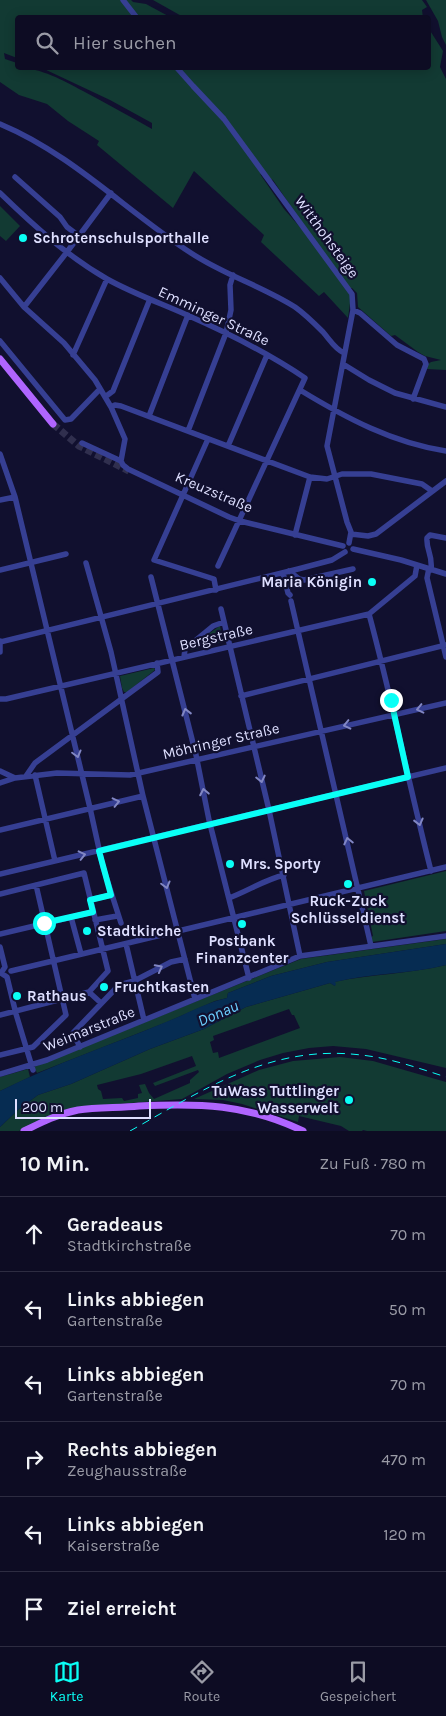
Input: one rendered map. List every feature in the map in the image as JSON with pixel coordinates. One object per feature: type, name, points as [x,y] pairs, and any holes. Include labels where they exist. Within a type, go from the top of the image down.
[{"type":"main road","points":[[0,359],[53,424]]},
{"type":"main road","points":[[24,1131],[48,1119],[78,1110],[186,1104],[211,1105],[244,1110],[269,1117],[303,1131]]},
{"type":"street","points":[[123,0],[135,15]]},
{"type":"street","name":"Witthohsteige","points":[[180,70],[224,119],[350,289],[353,298],[353,310],[327,446],[351,534],[348,547]]},
{"type":"street","points":[[0,124],[34,140],[59,156],[192,254],[272,293],[297,309],[323,332],[338,350],[344,353]]},
{"type":"street","points":[[15,177],[60,216],[67,227],[79,236]]},
{"type":"street","name":"Emminger Straße","points":[[0,193],[29,221],[68,252],[107,279],[226,332],[267,355],[305,378],[300,390]]},
{"type":"street","points":[[24,307],[68,252],[111,193]]},
{"type":"street","points":[[188,432],[226,332],[232,310],[230,285],[233,275]]},
{"type":"street","points":[[0,278],[24,307],[64,343],[95,380],[111,408],[124,439],[121,461]]},
{"type":"street","points":[[73,355],[107,279]]},
{"type":"street","points":[[105,397],[113,391],[150,299]]},
{"type":"street","points":[[353,310],[360,313],[397,345],[424,359],[426,364],[414,399]]},
{"type":"street","points":[[149,416],[188,315]]},
{"type":"street","points":[[0,342],[65,420],[72,419],[100,389]]},
{"type":"street","points":[[228,446],[267,355]]},
{"type":"street","points":[[343,364],[395,393],[446,407]]},
{"type":"street","points":[[218,566],[300,390],[334,411],[362,425],[399,439],[446,452]]},
{"type":"street","points":[[111,408],[115,405],[121,406],[310,477],[327,479],[342,474],[359,473],[422,484],[432,491]]},
{"type":"street","points":[[208,439],[185,495],[154,560],[214,579],[216,590]]},
{"type":"street","name":"Kreuzstraße","points":[[82,443],[121,461],[125,467],[240,521],[348,547],[446,574]]},
{"type":"street","points":[[0,454],[16,497],[99,851],[117,916],[121,923]]},
{"type":"street","points":[[295,535],[310,477]]},
{"type":"street","points":[[351,534],[368,536],[376,534],[446,481]]},
{"type":"street","points":[[0,500],[16,497]]},
{"type":"street","points":[[446,538],[434,535],[430,535],[427,538],[427,547],[432,555],[427,578],[446,656]]},
{"type":"street","points":[[0,652],[0,641],[216,590],[332,560],[348,547]]},
{"type":"street","points":[[0,570],[66,554]]},
{"type":"street","points":[[86,563],[115,673],[137,774],[195,999]]},
{"type":"street","name":"Bergstraße","points":[[0,699],[369,614],[414,576],[417,565]]},
{"type":"street","points":[[286,572],[304,580],[353,569]]},
{"type":"street","points":[[286,572],[288,593],[290,594]]},
{"type":"street","points":[[151,577],[197,760],[210,824],[250,978]]},
{"type":"street","points":[[291,601],[371,946]]},
{"type":"street","points":[[221,609],[269,810],[300,956]]},
{"type":"street","points":[[369,614],[431,871]]},
{"type":"street","points":[[184,657],[185,649],[213,626],[224,622]]},
{"type":"street","points":[[241,696],[381,660],[445,646]]},
{"type":"street","points":[[26,776],[35,763],[158,672],[157,664]]},
{"type":"street","name":"Möhringer Straße","points":[[0,783],[14,778],[44,774],[137,774],[446,703]]},
{"type":"street","points":[[35,763],[37,771],[44,774]]},
{"type":"street","points":[[0,874],[446,768]]},
{"type":"street","points":[[0,771],[14,778]]},
{"type":"street","points":[[35,775],[55,861]]},
{"type":"street","points":[[0,830],[143,796]]},
{"type":"street","points":[[32,1068],[7,977],[11,971],[446,867]]},
{"type":"street","points":[[0,894],[84,873],[108,970],[89,992],[0,1014]]},
{"type":"street","points":[[229,898],[241,894],[270,878],[284,876]]},
{"type":"street","points":[[0,1055],[26,1049],[38,1043],[66,1014],[36,885]]},
{"type":"street","points":[[90,900],[111,895]]},
{"type":"street","points":[[0,934],[93,912]]},
{"type":"street","points":[[95,920],[117,916]]},
{"type":"street","points":[[71,917],[81,954]]},
{"type":"street","name":"Weimarstraße","points":[[0,1074],[32,1068],[80,1046],[300,956],[446,936]]},
{"type":"street","points":[[126,944],[144,1020]]},
{"type":"street","points":[[0,947],[5,967],[11,971]]},
{"type":"street","points":[[80,1046],[73,1033],[120,985],[134,981],[171,962],[185,959]]},
{"type":"street","points":[[5,967],[0,973],[7,977]]},
{"type":"street","points":[[89,992],[102,1003]]},
{"type":"green space","points":[[0,0],[131,0],[146,4],[166,15],[15,15],[15,57],[4,53],[5,59],[15,62],[15,70],[44,72],[152,129],[152,123],[110,100],[46,70],[431,70],[431,32],[443,51],[440,67],[446,79],[446,370],[427,369],[427,365],[431,362],[441,360],[425,356],[395,335],[391,336],[358,307],[357,293],[352,288],[347,288],[351,296],[348,318],[324,292],[319,296],[261,242],[264,235],[194,171],[173,208],[97,145],[99,141],[68,121],[47,104],[19,95],[0,82]],"holes":[[[260,174],[273,180],[299,218],[306,234],[284,209]]]},
{"type":"green space","points":[[153,0],[422,0],[427,7],[422,10],[423,15],[180,15]]},
{"type":"green space","points":[[426,0],[446,0],[446,45],[438,21]]},
{"type":"green space","points":[[0,206],[20,226],[6,241],[0,236]]},
{"type":"green space","points":[[220,626],[223,642],[191,650],[190,648]]},
{"type":"green space","points":[[154,668],[155,670],[127,692],[124,692],[120,676]]},
{"type":"green space","points":[[446,871],[446,931],[372,942],[371,937],[373,936],[364,891]]},
{"type":"green space","points":[[446,939],[446,944],[327,962],[271,976],[228,993],[227,998],[215,1001],[37,1073],[34,1067],[301,959]]},
{"type":"green space","points":[[446,965],[446,1068],[366,1049],[333,1046],[309,1048],[260,1060],[227,1074],[182,1099],[79,1107],[60,1111],[19,1131],[0,1131],[0,1127],[19,1109],[38,1095],[71,1084],[150,1049],[204,1029],[246,1007],[330,983],[335,986],[334,982]],"holes":[[[289,1009],[300,1028],[219,1058],[218,1052],[213,1053],[210,1042],[214,1040],[213,1036]],[[192,1056],[196,1066],[153,1083],[155,1086],[198,1070],[199,1072],[190,1080],[190,1083],[154,1099],[145,1084],[139,1085],[142,1093],[138,1094],[138,1098],[124,1101],[122,1098],[103,1099],[101,1091],[98,1089],[97,1085],[141,1074]]]},
{"type":"green space","points":[[340,1057],[373,1061],[446,1082],[446,1131],[349,1131],[341,1126],[299,1116],[298,1122],[242,1104],[223,1100],[194,1099],[259,1070],[293,1061]]},
{"type":"green space","points":[[28,1069],[30,1077],[0,1091],[0,1077]]},
{"type":"water","name":"Donau","points":[[446,944],[446,965],[349,979],[335,982],[335,986],[330,983],[246,1007],[204,1029],[150,1049],[71,1084],[38,1095],[19,1109],[0,1127],[0,1091],[62,1063],[227,998],[228,993],[271,976],[327,962]]},
{"type":"tunnel","points":[[53,424],[79,446],[129,471]]},
{"type":"railway","points":[[130,1131],[185,1100],[240,1073],[268,1063],[297,1056],[328,1053],[372,1056],[446,1077]]},
{"type":"place","name":"Schrotenschulsporthalle","points":[[23,238]]},
{"type":"place","name":"Maria Königin","points":[[372,582]]},
{"type":"place","name":"Mrs. Sporty","points":[[230,864]]},
{"type":"place","name":"Ruck-Zuck Schlüsseldienst","points":[[348,884]]},
{"type":"place","name":"Postbank Finanzcenter","points":[[242,924]]},
{"type":"place","name":"Stadtkirche","points":[[87,931]]},
{"type":"place","name":"Fruchtkasten","points":[[104,987]]},
{"type":"place","name":"Rathaus","points":[[17,996]]},
{"type":"place","name":"TuWass Tuttlinger Wasserwelt","points":[[349,1100]]},
{"type":"route","points":[[44,923],[93,912],[90,900],[111,895],[99,851],[408,777],[391,700]]}]
